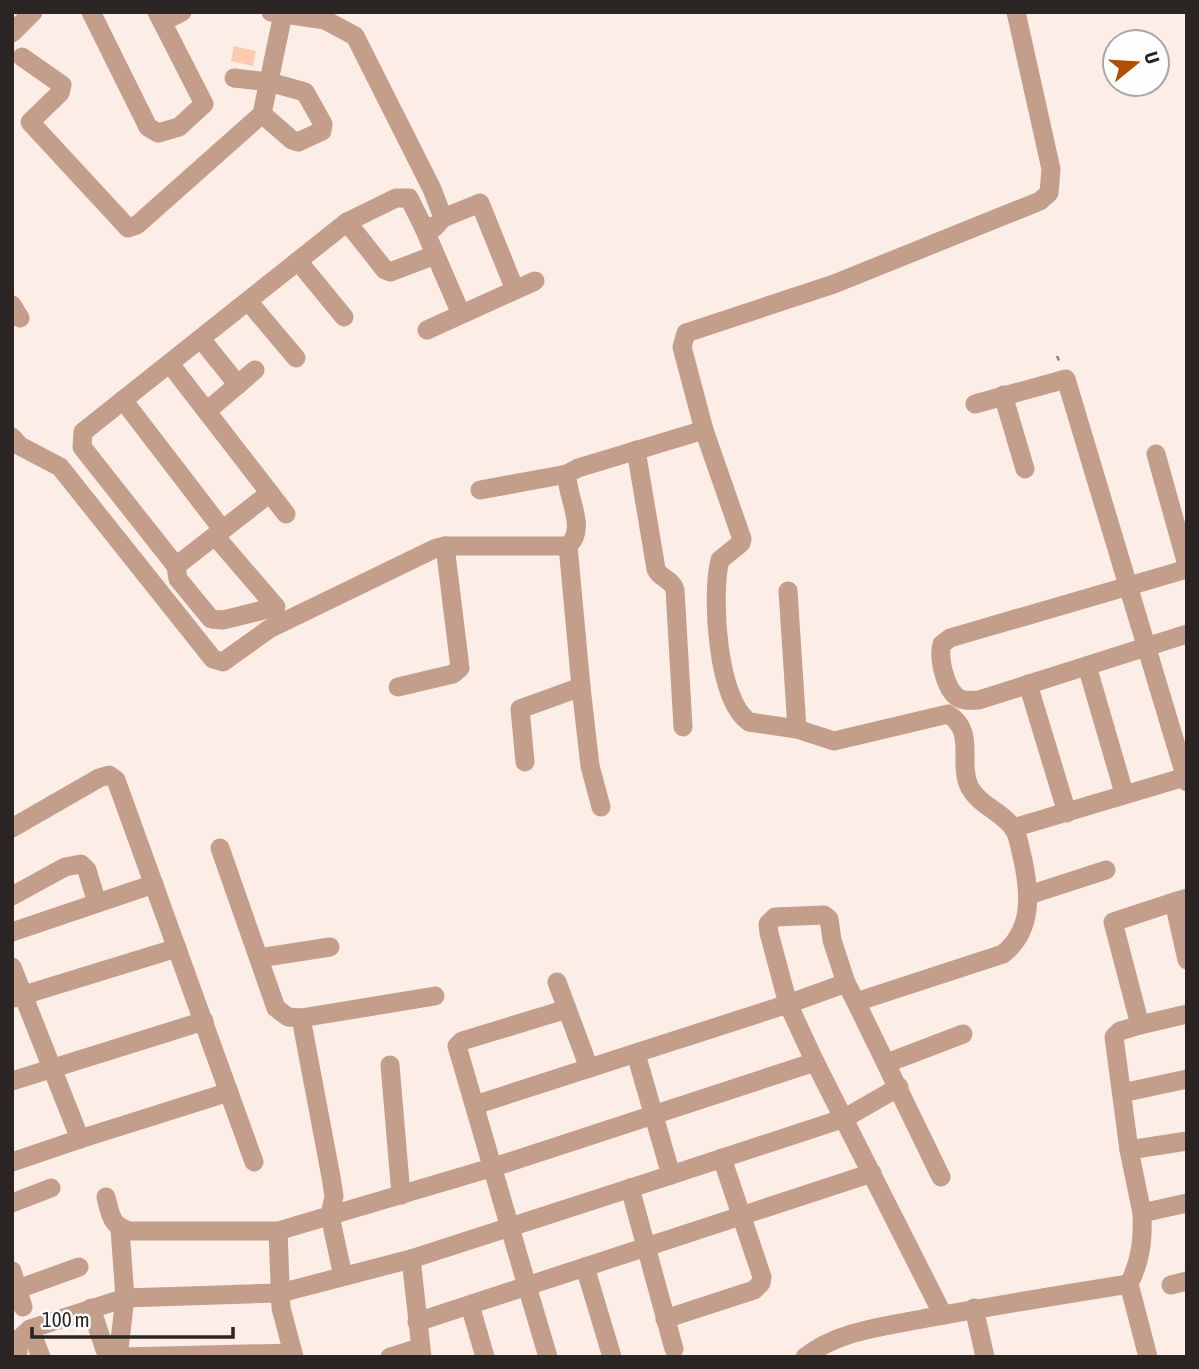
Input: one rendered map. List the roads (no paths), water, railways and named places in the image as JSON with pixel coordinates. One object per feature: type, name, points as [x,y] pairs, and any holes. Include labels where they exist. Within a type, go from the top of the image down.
[{"type":"street","points":[[12,33],[33,12]]},
{"type":"street","points":[[91,12],[148,127],[158,133],[179,127],[204,104],[160,17],[182,12]]},
{"type":"street","points":[[856,1002],[1003,954],[1017,943],[1030,895],[1013,828],[981,802],[970,787],[964,732],[959,723],[948,714],[834,741],[797,729],[749,722],[737,709],[728,685],[719,630],[719,563],[741,543],[741,539],[704,430],[682,347],[687,333],[834,284],[1040,201],[1049,193],[1051,169],[1016,12]]},
{"type":"street","points":[[22,57],[62,85],[60,93],[25,127],[128,228],[137,225],[261,114],[269,82],[277,13],[325,20],[355,36],[432,189],[443,218]]},
{"type":"street","points":[[234,79],[269,82],[305,92],[311,98],[323,124],[322,131],[298,142],[261,114]]},
{"type":"street","points":[[123,400],[276,607],[223,621],[211,619],[178,579],[176,566],[82,447],[83,432],[123,400],[170,364],[347,222],[396,198],[409,198],[461,314]]},
{"type":"street","points":[[423,226],[435,227],[443,218],[480,204],[515,290]]},
{"type":"street","points":[[347,222],[385,270],[395,271],[435,255]]},
{"type":"street","points":[[298,261],[345,317]]},
{"type":"street","points":[[427,330],[535,281]]},
{"type":"street","points":[[248,301],[296,358]]},
{"type":"street","points":[[201,339],[238,385]]},
{"type":"street","points":[[170,364],[286,514]]},
{"type":"street","points":[[207,411],[255,370]]},
{"type":"street","points":[[975,404],[1066,379],[1185,769],[1067,813],[1013,828]]},
{"type":"street","points":[[1003,395],[1025,469]]},
{"type":"street","points":[[480,490],[567,474],[704,430]]},
{"type":"street","points":[[12,437],[20,446],[61,467],[213,659],[219,662],[229,660],[269,629],[445,546],[568,546],[575,540],[577,530],[567,474]]},
{"type":"street","points":[[636,450],[656,569],[662,577],[672,582],[675,590],[683,727]]},
{"type":"street","points":[[1156,454],[1187,567],[1128,587],[950,638],[942,644],[939,654],[956,696],[966,701],[979,700],[1187,635]]},
{"type":"street","points":[[176,566],[270,492]]},
{"type":"street","points":[[398,687],[453,674],[460,668],[445,546]]},
{"type":"street","points":[[568,546],[580,687],[590,766],[601,807]]},
{"type":"street","points":[[788,591],[797,729]]},
{"type":"street","points":[[1087,666],[1124,793]]},
{"type":"street","points":[[1028,684],[1067,813]]},
{"type":"street","points":[[525,762],[520,709],[580,687]]},
{"type":"street","points":[[12,828],[109,775],[120,788],[254,1162]]},
{"type":"street","points":[[220,848],[276,1009],[288,1017],[301,1018],[435,996]]},
{"type":"street","points":[[12,896],[65,867],[80,864],[87,870],[97,903]]},
{"type":"street","points":[[1030,895],[1106,870]]},
{"type":"street","points":[[12,932],[154,884]]},
{"type":"street","points":[[1140,1025],[1114,922],[1180,900],[1187,960]]},
{"type":"street","points":[[941,1177],[846,982],[832,940],[829,919],[824,915],[775,918],[768,928],[788,1004],[943,1315]]},
{"type":"street","points":[[259,958],[331,947]]},
{"type":"street","points":[[18,996],[177,948]]},
{"type":"street","points":[[12,967],[18,996],[52,1067],[80,1139]]},
{"type":"street","points":[[557,982],[589,1068]]},
{"type":"street","points":[[475,1105],[788,1004],[846,982]]},
{"type":"street","points":[[548,1357],[512,1226],[457,1046],[462,1041],[567,1009]]},
{"type":"street","points":[[1148,1357],[1129,1284],[1139,1263],[1143,1239],[1142,1213],[1129,1150],[1114,1037],[1120,1031],[1187,1014]]},
{"type":"street","points":[[301,1018],[331,1177],[334,1196],[330,1216],[343,1276]]},
{"type":"street","points":[[12,1081],[204,1021]]},
{"type":"street","points":[[887,1063],[963,1034]]},
{"type":"street","points":[[636,1054],[671,1175]]},
{"type":"street","points":[[120,1229],[278,1231],[494,1167],[815,1062]]},
{"type":"street","points":[[390,1065],[401,1195]]},
{"type":"street","points":[[1122,1093],[1187,1079]]},
{"type":"street","points":[[18,1357],[18,1340],[30,1329],[91,1308],[125,1298],[280,1293],[411,1259],[845,1118],[899,1087]]},
{"type":"street","points":[[12,1162],[229,1092]]},
{"type":"street","points":[[1129,1150],[1187,1141]]},
{"type":"street","points":[[665,1319],[754,1290],[761,1283],[762,1277],[722,1158]]},
{"type":"street","points":[[417,1322],[872,1173]]},
{"type":"street","points":[[12,1203],[51,1188]]},
{"type":"street","points":[[630,1188],[674,1349]]},
{"type":"street","points":[[106,1197],[111,1217],[120,1229],[125,1298],[119,1357]]},
{"type":"street","points":[[1142,1213],[1187,1203]]},
{"type":"street","points":[[91,1308],[105,1350],[119,1357],[294,1355],[280,1293],[278,1231]]},
{"type":"street","points":[[390,1357],[420,1352],[411,1259]]},
{"type":"street","points":[[18,1289],[79,1266]]},
{"type":"street","points":[[585,1267],[612,1357]]},
{"type":"street","points":[[805,1357],[826,1343],[855,1333],[974,1308],[1129,1284]]},
{"type":"street","points":[[470,1305],[485,1357]]},
{"type":"street","points":[[974,1308],[985,1357]]},
{"type":"street","points":[[30,1329],[41,1357]]}]
